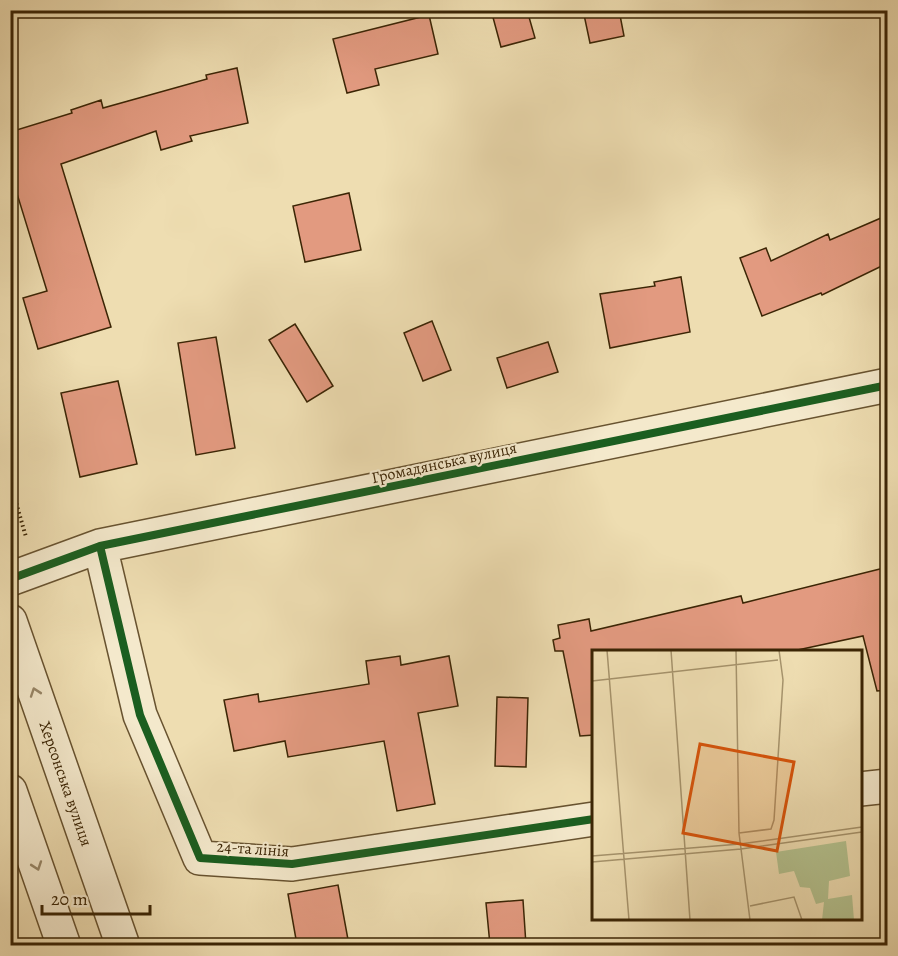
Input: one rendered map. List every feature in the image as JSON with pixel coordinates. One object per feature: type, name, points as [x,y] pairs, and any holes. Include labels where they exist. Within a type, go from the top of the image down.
[{"type":"street","name":"Громадянська вулиця","points":[[23,574],[100,546],[888,385]]},
{"type":"street","name":"24-та лінія","points":[[100,546],[140,715],[200,858],[292,864],[592,819]]},
{"type":"street","name":"Херсонська вулиця","points":[[10,621],[123,945]]},
{"type":"street","points":[[862,789],[888,786]]},
{"type":"street","points":[[10,791],[64,945]]},
{"type":"path","points":[[10,482],[23,574]]},
{"type":"building","points":[[491,10],[527,10],[535,38],[501,47]]},
{"type":"building","points":[[583,10],[619,10],[624,36],[590,43]]},
{"type":"building","points":[[429,15],[438,54],[375,69],[379,85],[347,93],[333,39]]},
{"type":"building","points":[[237,68],[248,123],[190,136],[192,141],[161,150],[156,131],[61,164],[111,327],[38,349],[23,298],[47,291],[10,171],[10,132],[72,113],[71,110],[101,100],[103,108],[207,79],[206,75]]},
{"type":"building","points":[[349,193],[361,250],[305,262],[293,206]]},
{"type":"building","points":[[888,215],[888,263],[822,295],[821,293],[762,316],[740,258],[766,248],[771,261],[828,234],[830,240]]},
{"type":"building","points":[[681,277],[690,332],[610,348],[600,294],[655,286],[654,282]]},
{"type":"building","points":[[432,321],[451,370],[423,381],[404,333]]},
{"type":"building","points":[[295,324],[333,386],[307,402],[269,340]]},
{"type":"building","points":[[216,337],[235,448],[196,455],[178,343]]},
{"type":"building","points":[[548,342],[558,372],[507,388],[497,358]]},
{"type":"building","points":[[118,381],[137,464],[80,477],[61,393]]},
{"type":"building","points":[[888,567],[888,690],[877,691],[863,636],[798,650],[592,650],[592,735],[580,736],[563,651],[555,651],[553,640],[560,638],[558,625],[589,619],[591,631],[741,596],[743,603]]},
{"type":"building","points":[[400,656],[401,665],[449,656],[458,706],[418,713],[435,804],[397,811],[384,741],[288,757],[285,741],[234,751],[224,700],[258,694],[259,702],[369,684],[366,661]]},
{"type":"building","points":[[497,697],[528,698],[526,767],[495,766]]},
{"type":"building","points":[[338,885],[349,945],[297,945],[288,894]]},
{"type":"building","points":[[523,900],[526,945],[490,945],[486,903]]},
{"type":"cycle path","points":[[10,579],[100,546],[888,385]]},
{"type":"cycle path","points":[[100,546],[140,715],[200,858],[292,864],[592,819]]}]
